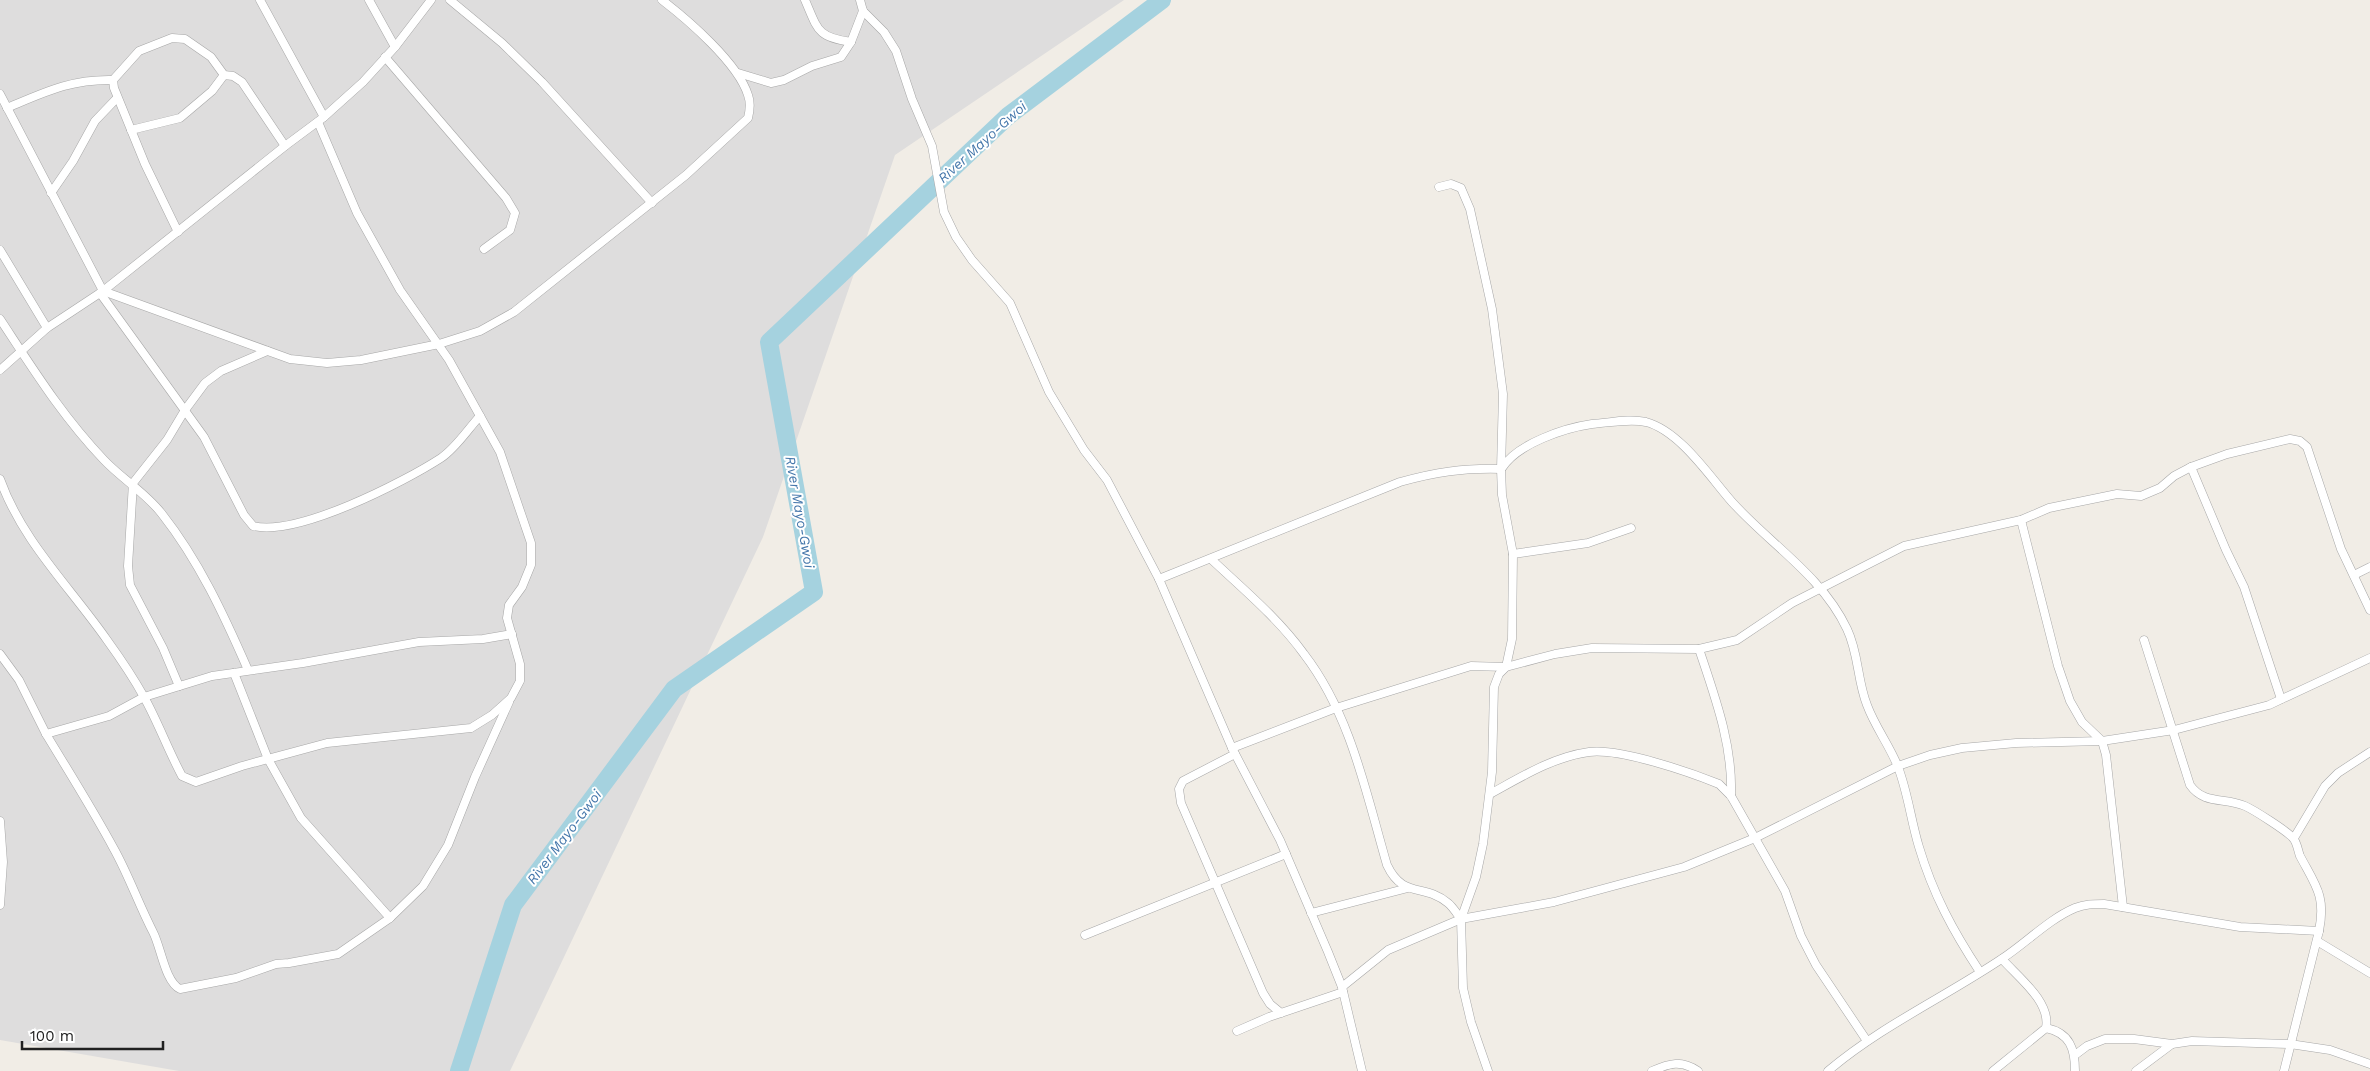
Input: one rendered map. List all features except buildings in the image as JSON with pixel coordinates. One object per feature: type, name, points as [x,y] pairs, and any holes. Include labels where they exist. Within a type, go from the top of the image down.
[{"type":"street","points":[[0,654],[19,680],[46,734],[115,850],[141,910],[154,934],[174,986],[180,989],[236,978],[276,964],[338,954],[390,918],[423,886],[448,845],[475,777],[520,681],[520,664],[507,618],[509,605],[522,587],[531,565],[531,543],[500,452],[439,344],[400,290],[357,213],[321,119],[260,0]]},
{"type":"street","points":[[369,0],[395,47]]},
{"type":"street","points":[[0,370],[47,328],[101,292],[321,119],[363,82],[395,47],[431,0]]},
{"type":"street","points":[[450,0],[502,43],[542,82],[652,203]]},
{"type":"street","points":[[101,292],[290,359],[327,363],[361,360],[439,344],[480,331],[514,312],[686,176],[748,118],[750,108],[748,95],[738,73],[684,17],[662,0]]},
{"type":"street","points":[[805,0],[822,34],[831,39],[851,42]]},
{"type":"street","points":[[860,0],[863,11],[884,32],[896,51],[912,100],[932,146],[944,212],[956,237],[972,260],[1010,303],[1050,392],[1084,450],[1107,480],[1159,579],[1234,751],[1286,854],[1311,912],[1342,989],[1362,1071]]},
{"type":"street","points":[[738,73],[770,83],[784,80],[812,66],[841,57],[851,42],[863,11]]},
{"type":"street","points":[[114,80],[139,51],[172,38],[185,39],[211,57],[224,74],[234,76],[242,82],[285,146]]},
{"type":"street","points":[[385,58],[506,198],[514,213],[510,230],[484,249]]},
{"type":"street","points":[[130,130],[180,118],[212,91],[224,74]]},
{"type":"street","points":[[7,108],[55,87],[88,79],[114,80]]},
{"type":"street","points":[[114,80],[117,98],[130,130],[178,232]]},
{"type":"street","points":[[0,94],[101,292],[204,437],[244,515],[253,526],[262,528],[312,520],[351,505],[442,457],[480,416]]},
{"type":"street","points":[[51,193],[73,161],[95,121],[117,98]]},
{"type":"street","points":[[1439,187],[1451,184],[1461,188],[1472,218],[1492,310],[1503,394],[1502,495],[1513,554],[1512,639],[1506,668],[1499,674],[1494,687],[1490,794],[1476,877],[1461,919],[1463,988],[1471,1022],[1488,1071]]},
{"type":"street","points":[[0,250],[47,328]]},
{"type":"street","points":[[0,319],[40,382],[62,412],[105,462],[133,484],[162,513],[186,547],[211,589],[248,670]]},
{"type":"street","points":[[179,686],[163,648],[130,585],[128,566],[133,484],[205,383],[221,371],[267,351]]},
{"type":"street","points":[[1501,469],[1506,460],[1537,440],[1587,425],[1620,421],[1645,422],[1668,433],[1689,452],[1734,504],[1766,536],[1799,563],[1821,589],[1847,629],[1858,659],[1860,682],[1866,705],[1898,766],[1918,845],[1932,888],[1953,930],[1980,972]]},
{"type":"street","points":[[1281,1013],[1270,1004],[1263,993],[1181,803],[1179,789],[1183,781],[1234,751],[1336,708],[1471,666],[1506,668],[1555,654],[1592,648],[1699,649],[1737,640],[1792,603],[1904,546],[2021,520],[2049,508],[2117,494],[2141,496],[2160,488],[2174,476],[2191,467],[2227,454],[2290,439],[2300,441],[2307,447],[2329,515],[2370,610]]},
{"type":"street","points":[[2191,467],[2226,550],[2244,587],[2281,700]]},
{"type":"street","points":[[1159,579],[1400,482],[1428,474],[1466,468],[1501,469]]},
{"type":"street","points":[[0,480],[8,501],[33,545],[75,596],[144,697],[182,776],[189,780],[196,782],[327,743],[471,728],[492,715],[511,698]]},
{"type":"street","points":[[2021,520],[2050,638],[2070,701],[2082,722],[2102,741],[2106,755],[2123,907]]},
{"type":"street","points":[[1513,554],[1588,543],[1630,528]]},
{"type":"street","points":[[1211,559],[1289,635],[1325,685],[1352,742],[1387,865],[1394,879],[1400,885],[1432,894],[1449,903],[1461,919]]},
{"type":"street","points":[[2354,575],[2370,567]]},
{"type":"street","points":[[46,734],[109,716],[144,697],[212,676],[419,642],[482,639],[512,634]]},
{"type":"street","points":[[2144,640],[2190,785],[2196,794],[2245,806],[2294,838],[2322,902],[2317,941],[2284,1071]]},
{"type":"street","points":[[1699,649],[1717,703],[1731,760],[1731,796]]},
{"type":"street","points":[[1236,1031],[1342,989],[1388,950],[1461,919],[1554,902],[1684,867],[1756,838],[1898,766],[1930,755],[1962,748],[2016,743],[2102,741],[2174,730],[2269,705],[2370,658]]},
{"type":"street","points":[[234,673],[268,759],[302,818],[319,841],[390,918]]},
{"type":"street","points":[[1490,794],[1553,762],[1589,752],[1620,753],[1705,778],[1719,784],[1731,796],[1785,891],[1801,936],[1816,965],[1868,1041]]},
{"type":"street","points":[[2294,838],[2325,786],[2338,773],[2370,752]]},
{"type":"street","points":[[0,821],[3,862],[0,905]]},
{"type":"street","points":[[1085,935],[1286,854]]},
{"type":"street","points":[[1311,912],[1410,888]]},
{"type":"street","points":[[1828,1071],[1868,1041],[2002,959],[2073,909],[2087,904],[2123,907],[2240,927],[2319,931]]},
{"type":"street","points":[[2317,941],[2370,973]]},
{"type":"street","points":[[1993,1071],[2046,1028],[2048,1018],[2044,1006],[2002,959]]},
{"type":"street","points":[[2046,1028],[2058,1031],[2067,1039],[2074,1055],[2075,1071]]},
{"type":"street","points":[[2074,1055],[2087,1046],[2105,1039],[2134,1039],[2172,1044],[2192,1041],[2290,1044],[2330,1050],[2370,1064]]},
{"type":"street","points":[[2136,1071],[2172,1044]]},
{"type":"street","points":[[1652,1071],[1677,1062],[1698,1071]]},
{"type":"shaded area","points":[[0,0],[1124,0],[895,155],[763,537],[510,1071],[179,1071],[0,1040]]},
{"type":"waterway","name":"River Mayo-Gwoi","points":[[459,1071],[513,905],[674,689],[814,592],[769,342],[1008,116],[1162,0]]}]
